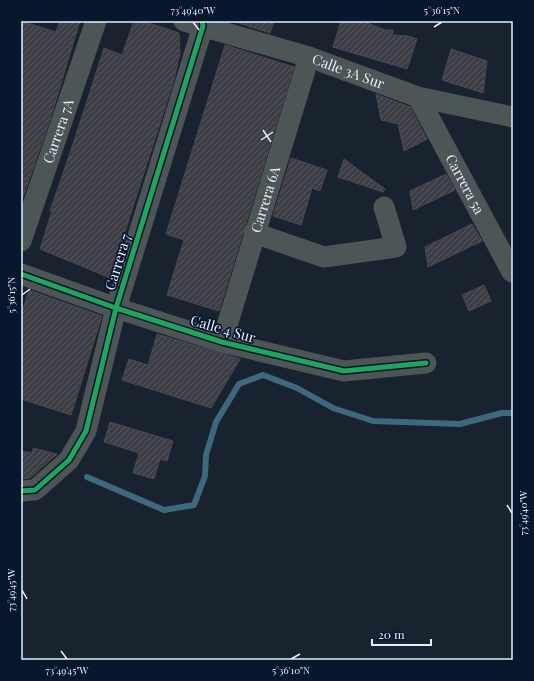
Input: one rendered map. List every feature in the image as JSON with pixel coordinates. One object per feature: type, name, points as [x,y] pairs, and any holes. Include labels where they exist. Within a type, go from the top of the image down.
[{"type":"street","name":"Carrera 7A","points":[[21,241],[96,21]]},
{"type":"street","name":"Calle 3A Sur","points":[[196,23],[309,57],[418,97],[513,116]]},
{"type":"street","name":"Carrera 7","points":[[28,491],[69,460],[86,431],[116,308],[196,23]]},
{"type":"street","name":"Carrera 6A","points":[[222,342],[254,233],[309,57]]},
{"type":"street","name":"Carrera 5a","points":[[418,97],[512,272]]},
{"type":"street","points":[[254,233],[324,257],[396,247],[384,207]]},
{"type":"street","name":"Calle 4 Sur","points":[[21,274],[116,308],[222,342],[344,371],[426,363]]},
{"type":"building","points":[[21,21],[56,32],[60,21],[80,21],[50,120],[21,203]]},
{"type":"building","points":[[134,21],[143,21],[179,33],[180,53],[174,80],[110,278],[40,249],[52,211],[50,211],[104,48],[122,55]]},
{"type":"building","points":[[232,21],[274,21],[270,33]]},
{"type":"building","points":[[341,21],[363,21],[385,30],[393,30],[392,35],[408,36],[417,39],[407,69],[333,47]]},
{"type":"building","points":[[225,45],[294,67],[219,311],[167,295],[184,240],[166,234]]},
{"type":"building","points":[[451,49],[487,61],[483,93],[442,80]]},
{"type":"building","points":[[376,94],[410,107],[427,139],[404,151],[398,124],[381,120]]},
{"type":"building","points":[[291,158],[327,170],[320,191],[312,188],[301,225],[273,216]]},
{"type":"building","points":[[344,159],[385,189],[383,192],[338,177]]},
{"type":"building","points":[[446,174],[455,190],[413,210],[410,191]]},
{"type":"building","points":[[472,224],[482,241],[428,267],[425,247]]},
{"type":"building","points":[[484,285],[491,301],[469,311],[462,295]]},
{"type":"building","points":[[29,290],[102,316],[71,415],[21,399],[21,316]]},
{"type":"building","points":[[157,334],[240,359],[211,408],[122,380],[129,359],[148,365]]},
{"type":"building","points":[[110,422],[173,441],[167,461],[160,459],[154,479],[133,473],[139,453],[104,442]]},
{"type":"building","points":[[33,448],[57,454],[30,478],[21,479],[21,451],[32,453]]},
{"type":"waterway","points":[[87,477],[164,510],[194,505],[205,476],[206,455],[216,422],[239,384],[263,375],[297,388],[333,408],[373,421],[460,424],[502,413],[513,413]]},
{"type":"cycle path","points":[[21,491],[35,490],[69,460],[86,431],[116,308],[203,26],[202,21]]},
{"type":"cycle path","points":[[21,274],[116,308],[222,342],[344,371],[426,363]]}]
